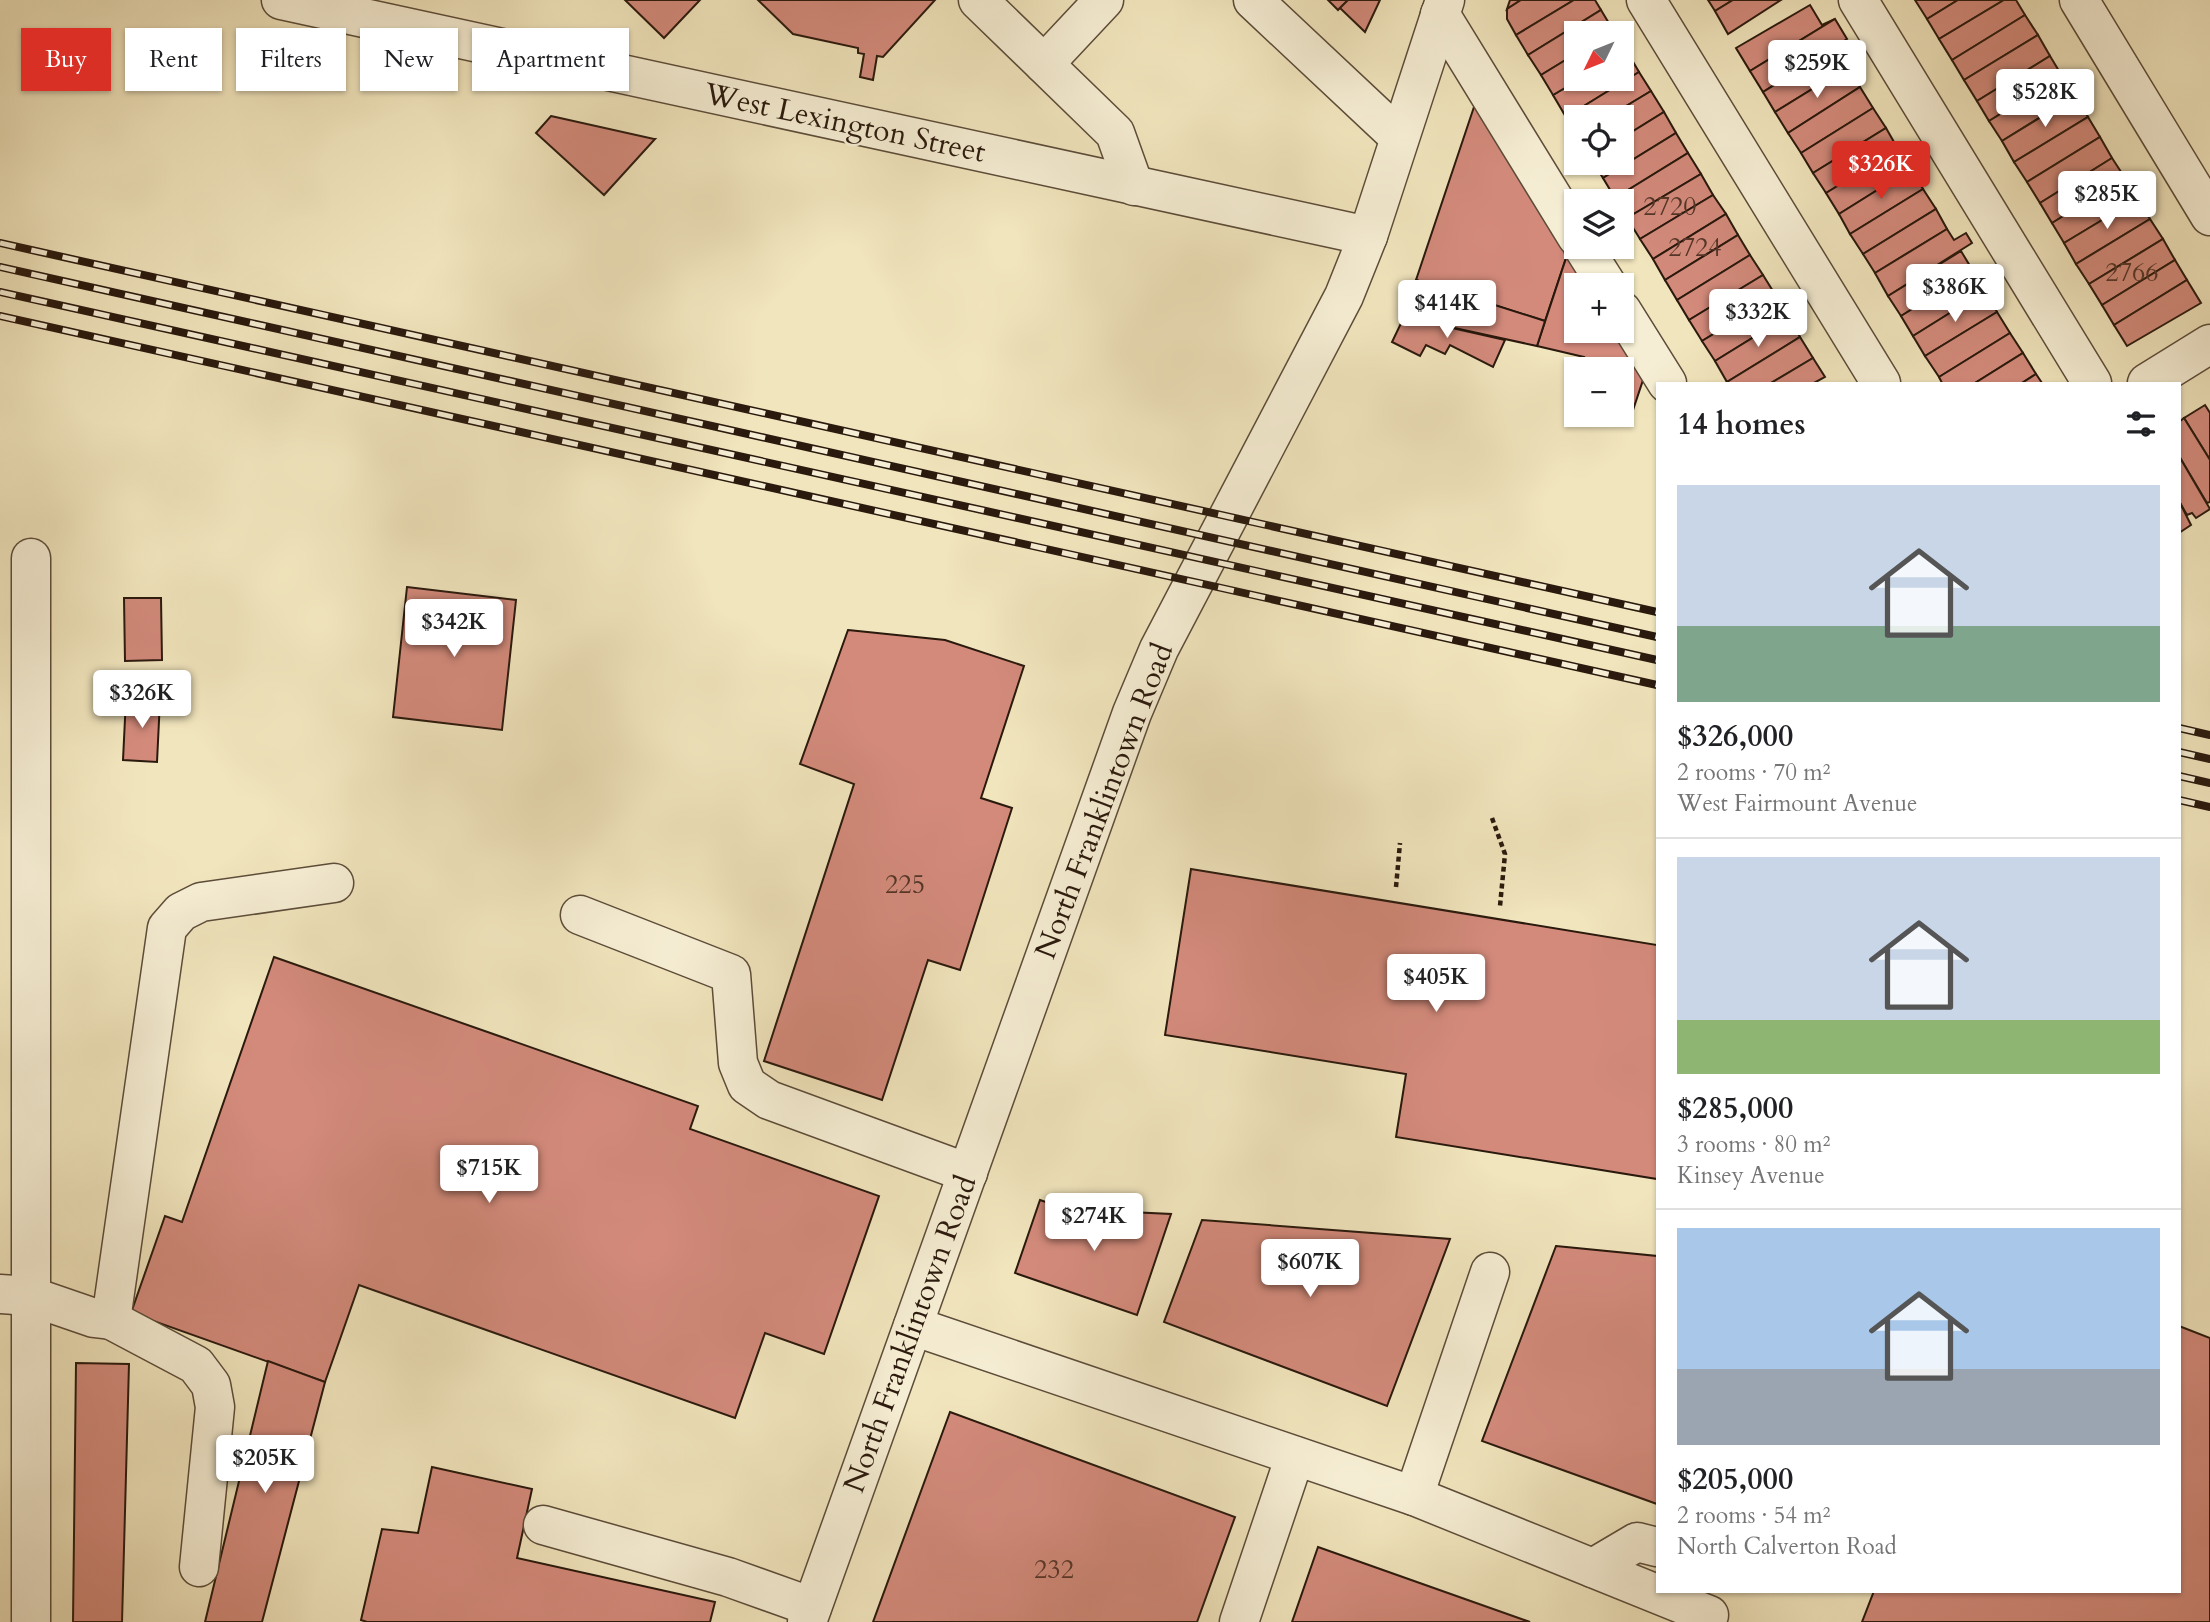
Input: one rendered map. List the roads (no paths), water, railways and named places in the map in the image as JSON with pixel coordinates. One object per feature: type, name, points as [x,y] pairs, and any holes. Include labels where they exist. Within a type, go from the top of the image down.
[{"type":"street","name":"West Lexington Street","points":[[281,0],[1368,236]]},
{"type":"street","points":[[978,0],[1115,133],[1134,186]]},
{"type":"street","points":[[1044,64],[1104,0]]},
{"type":"street","points":[[1252,0],[1399,137]]},
{"type":"street","points":[[1646,0],[1880,382]]},
{"type":"street","points":[[1858,0],[2091,382]]},
{"type":"street","points":[[2080,0],[2210,216]]},
{"type":"street","points":[[1442,7],[1564,215]]},
{"type":"street","name":"North Franklintown Road","points":[[810,1614],[1112,764],[1158,649],[1344,296],[1368,236],[1442,7]]},
{"type":"street","points":[[1634,330],[1666,382]]},
{"type":"street","points":[[2149,382],[2210,344]]},
{"type":"street","points":[[31,558],[15,1295],[31,1622]]},
{"type":"street","points":[[111,1320],[167,929],[181,912],[201,902],[334,883]]},
{"type":"street","points":[[580,915],[731,974],[738,1063],[747,1085],[769,1100],[968,1173]]},
{"type":"street","points":[[1414,1496],[1490,1272]]},
{"type":"street","points":[[15,1295],[94,1318],[111,1320],[195,1365],[211,1385],[215,1407],[199,1567]]},
{"type":"street","points":[[913,1326],[1414,1496],[1709,1615],[1706,1622]]},
{"type":"street","points":[[1239,1622],[1295,1456]]},
{"type":"street","points":[[543,1525],[728,1577],[810,1614]]},
{"type":"street","points":[[1593,1568],[1637,1542],[1656,1547]]},
{"type":"railway","points":[[0,243],[1656,612]]},
{"type":"railway","points":[[0,267],[1656,637]]},
{"type":"railway","points":[[0,292],[1656,660]]},
{"type":"railway","points":[[0,316],[1656,685]]},
{"type":"railway","points":[[2181,728],[2210,735]]},
{"type":"railway","points":[[2181,752],[2210,759]]},
{"type":"railway","points":[[2181,776],[2210,783]]},
{"type":"railway","points":[[2181,800],[2210,807]]}]
